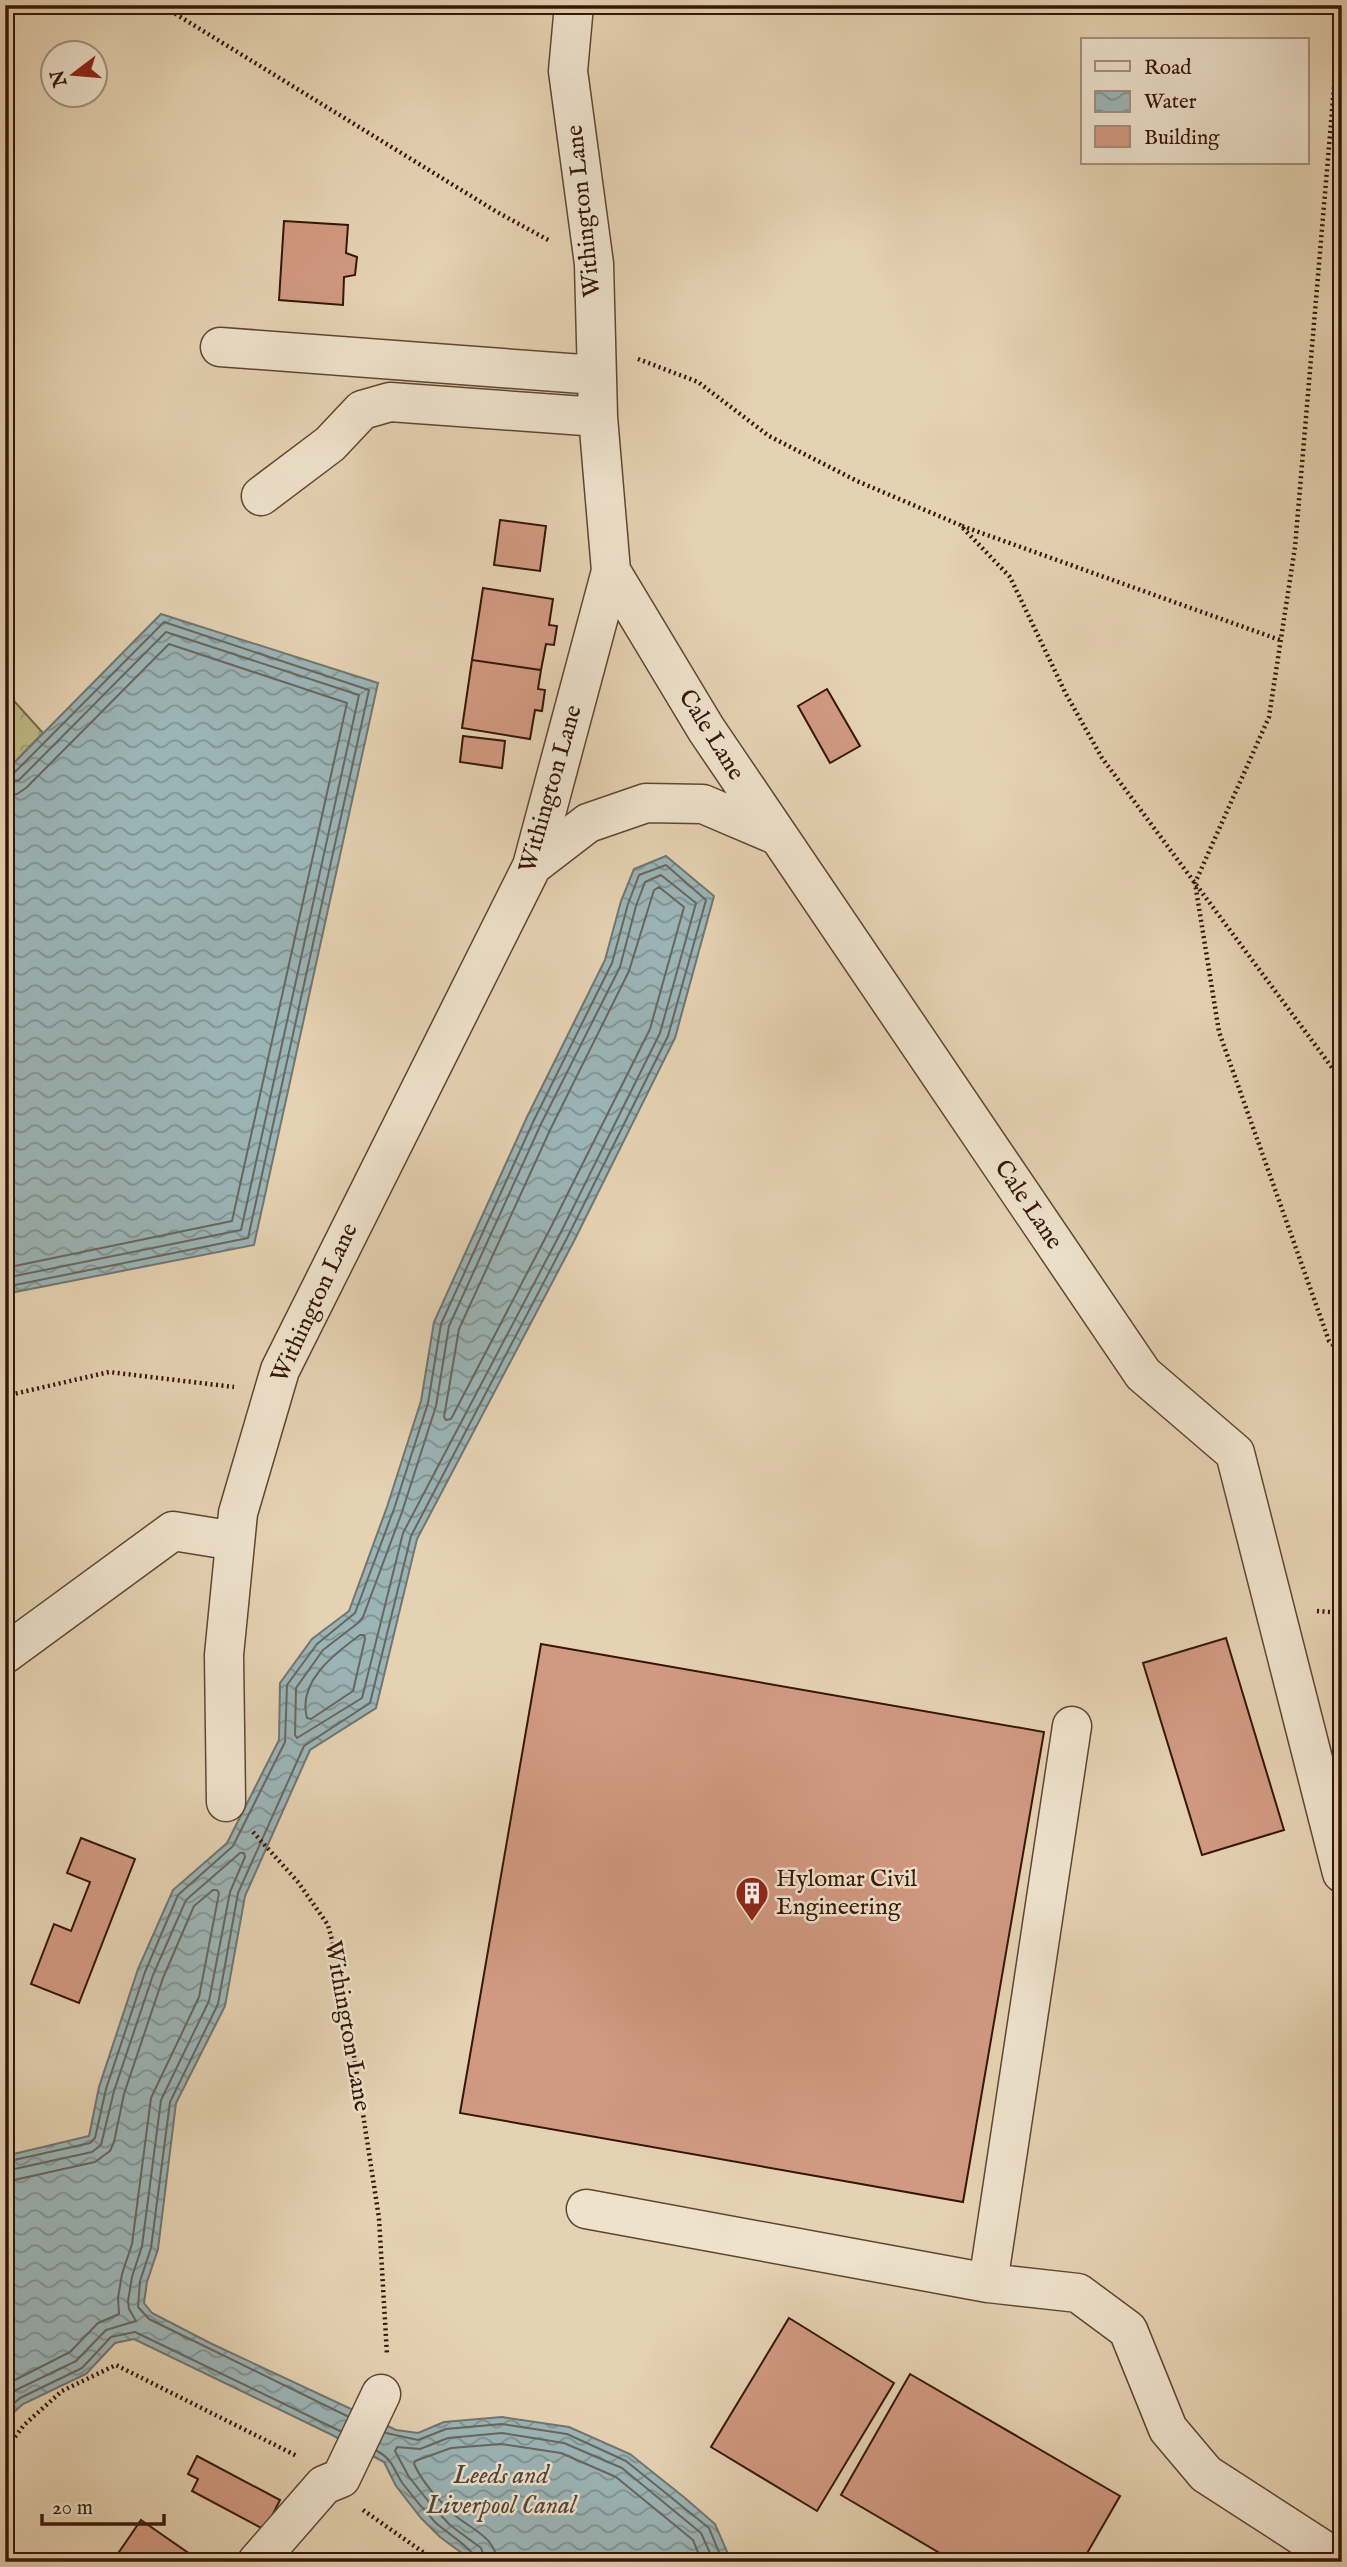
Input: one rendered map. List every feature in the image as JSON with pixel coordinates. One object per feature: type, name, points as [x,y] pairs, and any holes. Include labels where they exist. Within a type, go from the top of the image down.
[{"type":"street","name":"Withington Lane","points":[[226,1802],[224,1655],[237,1513],[279,1370],[532,866],[611,571],[598,417],[594,264],[568,72],[574,5]]},
{"type":"street","points":[[220,347],[596,359]]},
{"type":"street","points":[[261,496],[330,444],[362,410],[390,402],[598,417]]},
{"type":"street","name":"Cale Lane","points":[[611,571],[706,729],[776,835],[1143,1374],[1235,1453],[1342,1873]]},
{"type":"street","points":[[532,866],[589,823],[646,803],[703,804],[776,835]]},
{"type":"street","points":[[5,1654],[173,1531],[235,1541]]},
{"type":"street","points":[[988,2283],[1072,1726]]},
{"type":"street","points":[[586,2209],[988,2283],[1078,2293],[1128,2330],[1168,2429],[1206,2474],[1342,2562]]},
{"type":"street","points":[[257,2562],[333,2481],[381,2394]]},
{"type":"path","points":[[161,5],[496,212],[594,264]]},
{"type":"path","points":[[1341,5],[1295,547],[1269,717],[1195,883],[1219,1032],[1329,1341],[1342,1353]]},
{"type":"path","points":[[596,359],[698,382],[769,436],[857,481],[960,525],[1280,640]]},
{"type":"path","points":[[960,525],[1010,577],[1066,694],[1102,758],[1342,1081]]},
{"type":"path","points":[[5,1396],[109,1372],[273,1392]]},
{"type":"path","name":"Withington Lane","points":[[226,1802],[299,1882],[328,1925],[342,1978],[379,2218],[387,2356],[381,2394]]},
{"type":"path","points":[[5,2450],[24,2426],[62,2391],[116,2365],[302,2459],[437,2562]]},
{"type":"green space","points":[[5,691],[43,733],[5,772]]},
{"type":"water","points":[[161,614],[378,683],[254,1245],[5,1294],[5,772]]},
{"type":"water","name":"Leeds and Liverpool Canal","points":[[666,856],[714,896],[675,1038],[574,1241],[417,1539],[376,1708],[310,1750],[245,1896],[225,2006],[176,2103],[158,2249],[147,2282],[144,2303],[152,2313],[210,2343],[396,2430],[418,2433],[444,2422],[502,2417],[569,2427],[630,2454],[715,2524],[728,2554],[757,2560],[795,2559],[800,2562],[474,2562],[440,2537],[421,2518],[396,2486],[384,2462],[134,2339],[115,2343],[86,2374],[23,2404],[5,2420],[5,2156],[89,2136],[99,2087],[138,1969],[173,1890],[227,1843],[279,1740],[280,1683],[312,1639],[349,1611],[387,1507],[421,1401],[434,1322],[527,1117],[605,960],[621,901],[634,869]]},
{"type":"building","points":[[284,221],[348,225],[346,253],[357,257],[355,275],[344,277],[343,305],[279,300]]},
{"type":"building","points":[[500,520],[546,526],[540,571],[494,565]]},
{"type":"building","points":[[483,588],[553,599],[549,625],[557,626],[554,645],[546,644],[541,670],[472,660]]},
{"type":"building","points":[[472,660],[541,670],[538,689],[545,690],[542,711],[535,710],[530,739],[462,728]]},
{"type":"building","points":[[827,689],[860,746],[830,763],[798,706]]},
{"type":"building","points":[[463,736],[505,741],[502,768],[460,762]]},
{"type":"building","points":[[1226,1638],[1284,1830],[1202,1855],[1143,1663]]},
{"type":"building","name":"Hylomar Civil Engineering","points":[[541,1644],[1044,1732],[963,2202],[460,2113]]},
{"type":"building","points":[[81,1838],[135,1859],[79,2003],[31,1984],[54,1924],[71,1931],[90,1882],[67,1873]]},
{"type":"building","points":[[789,2318],[894,2383],[817,2511],[711,2447]]},
{"type":"building","points":[[910,2374],[1120,2496],[1082,2562],[955,2562],[841,2495]]},
{"type":"building","points":[[197,2456],[280,2500],[265,2530],[192,2491],[198,2479],[188,2474]]},
{"type":"building","points":[[141,2520],[200,2561],[133,2562],[119,2552]]},
{"type":"place","name":"Hylomar Civil Engineering","points":[[752,1923]]}]
